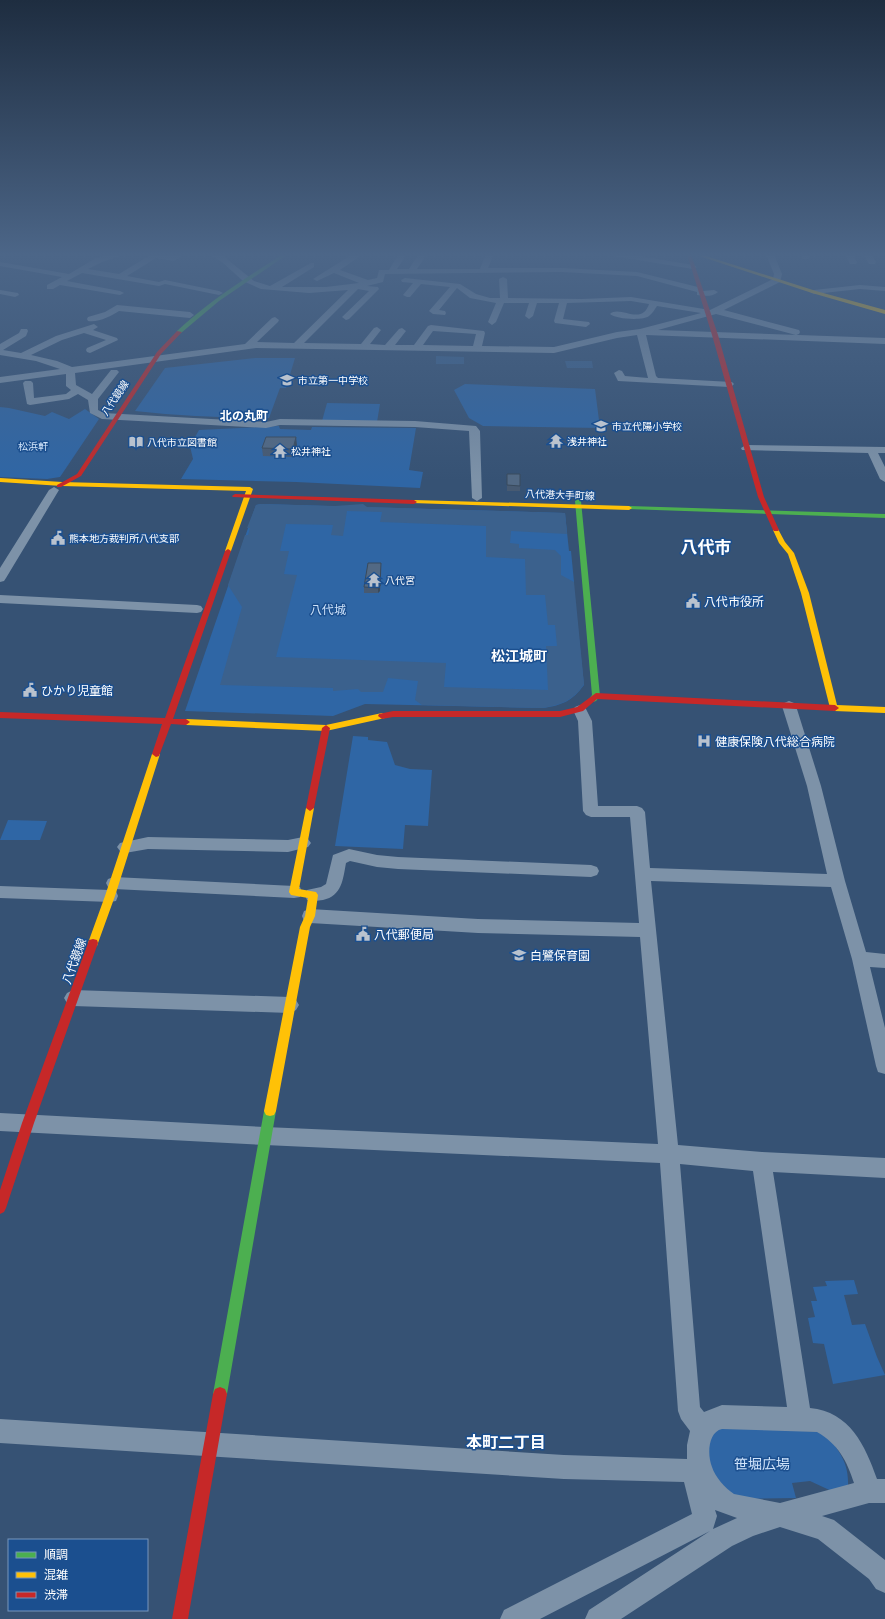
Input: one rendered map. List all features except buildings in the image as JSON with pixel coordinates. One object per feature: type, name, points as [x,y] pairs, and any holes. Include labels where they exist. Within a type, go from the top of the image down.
[{"type":"main road","name":"八代鏡線","points":[[58,487],[112,417],[152,358],[177,330]]},
{"type":"main road","name":"八代鏡線","points":[[152,358],[181,330]]},
{"type":"main road","points":[[714,330],[746,448],[766,509],[782,543],[791,554],[805,593],[834,708]]},
{"type":"main road","points":[[0,480],[58,487]]},
{"type":"main road","points":[[0,486],[58,487],[235,496],[249,493]]},
{"type":"main road","name":"八代鏡線","points":[[0,1208],[28,1123],[112,890],[166,722],[173,708],[249,493]]},
{"type":"main road","name":"八代港大手町線","points":[[249,493],[477,498],[578,504]]},
{"type":"main road","name":"八代港大手町線","points":[[249,493],[885,512]]},
{"type":"main road","points":[[0,715],[326,728],[393,714],[560,714],[580,710],[590,704],[596,696],[578,504]]},
{"type":"main road","name":"八代港大手町線","points":[[766,509],[885,516]]},
{"type":"main road","name":"八代鏡線","points":[[166,722],[165,709],[190,631]]},
{"type":"main road","points":[[596,696],[885,710]]},
{"type":"main road","points":[[180,1619],[265,1136],[305,927],[310,916],[314,895],[294,892],[326,728]]},
{"type":"street","points":[[22,356],[59,338],[84,330],[114,340],[112,343]]},
{"type":"street","points":[[248,346],[265,330]]},
{"type":"street","points":[[297,345],[313,330]]},
{"type":"street","points":[[363,346],[377,330]]},
{"type":"street","points":[[416,348],[430,330]]},
{"type":"street","points":[[449,330],[482,333],[478,349]]},
{"type":"street","points":[[9,386],[152,358],[248,346],[340,343],[363,346],[416,348],[554,350],[617,335],[649,330]]},
{"type":"street","points":[[782,330],[820,339]]},
{"type":"street","points":[[0,348],[23,334],[24,331]]},
{"type":"street","points":[[388,347],[402,331]]},
{"type":"street","points":[[641,332],[885,341]]},
{"type":"street","points":[[641,332],[651,376],[655,381]]},
{"type":"street","points":[[59,338],[112,343]]},
{"type":"street","points":[[90,350],[112,343]]},
{"type":"street","points":[[0,352],[42,360],[61,366],[70,374],[72,386],[93,399]]},
{"type":"street","points":[[114,372],[93,399],[93,411],[102,416],[266,425],[280,422],[415,424],[472,428],[475,431],[477,498]]},
{"type":"street","points":[[0,380],[70,374]]},
{"type":"street","points":[[619,374],[621,379],[728,384]]},
{"type":"street","points":[[28,383],[30,402],[69,396],[78,390]]},
{"type":"street","points":[[746,448],[885,450]]},
{"type":"street","points":[[872,450],[885,479]]},
{"type":"street","points":[[0,578],[58,487]]},
{"type":"street","points":[[0,599],[197,609]]},
{"type":"street","points":[[789,706],[814,786],[837,880],[860,959],[885,1066]]},
{"type":"street","points":[[580,710],[585,721],[591,811],[637,812],[669,1154],[689,1411],[702,1429]]},
{"type":"street","points":[[125,848],[148,843],[288,846],[303,843]]},
{"type":"street","points":[[314,895],[325,893],[333,887],[339,859],[349,855],[377,861],[398,863],[591,871]]},
{"type":"street","points":[[643,874],[837,880]]},
{"type":"street","points":[[0,892],[112,890],[294,892]]},
{"type":"street","points":[[310,916],[478,926],[647,930]]},
{"type":"street","points":[[860,959],[885,961]]},
{"type":"street","points":[[73,998],[290,1005]]},
{"type":"street","points":[[0,1122],[265,1136],[669,1154],[762,1162],[885,1168]]},
{"type":"street","points":[[762,1162],[800,1419]]},
{"type":"street","points":[[512,1619],[704,1521],[705,1516],[696,1482],[700,1471],[698,1450],[699,1438],[702,1429],[708,1421],[714,1418],[800,1419],[820,1422],[834,1429],[848,1442],[877,1491],[780,1515],[723,1536],[598,1619]]},
{"type":"street","points":[[0,1431],[557,1466],[700,1471]]},
{"type":"street","points":[[700,1471],[713,1491],[719,1498],[727,1503],[780,1515],[825,1529],[878,1570],[885,1580]]},
{"type":"green space","points":[[255,358],[295,358],[286,388],[280,388],[269,418],[235,418],[135,411],[165,368]]},
{"type":"green space","points":[[465,384],[595,389],[600,428],[483,426],[469,418],[454,390]]},
{"type":"green space","points":[[327,403],[380,404],[377,422],[322,421]]},
{"type":"green space","name":"松浜軒","points":[[0,407],[45,416],[52,412],[69,419],[85,409],[99,419],[60,477],[47,479],[0,477]]},
{"type":"green space","points":[[279,426],[280,429],[311,430],[312,427],[416,428],[409,470],[423,472],[420,488],[296,482],[181,479],[193,459],[190,446],[199,430]]},
{"type":"green space","name":"八代城","points":[[256,505],[565,513],[569,551],[571,551],[584,685],[571,699],[562,704],[543,708],[365,704],[333,716],[185,711]]},
{"type":"green space","points":[[353,736],[368,737],[368,740],[387,742],[395,765],[410,769],[432,770],[428,826],[405,825],[403,849],[335,846]]},
{"type":"green space","points":[[8,820],[47,821],[40,840],[0,840]]},
{"type":"green space","points":[[854,1280],[858,1294],[844,1295],[852,1325],[865,1324],[885,1375],[833,1384],[824,1344],[813,1343],[808,1318],[815,1317],[811,1301],[817,1301],[813,1287],[827,1286],[825,1281]]},
{"type":"green space","name":"笹堀広場","points":[[720,1427],[824,1432],[842,1456],[847,1469],[848,1485],[838,1494],[810,1481],[792,1483],[796,1498],[736,1499],[709,1470],[709,1433]]},
{"type":"shaded area","points":[[436,356],[464,357],[464,364],[436,364]]},
{"type":"shaded area","points":[[565,361],[592,361],[593,368],[567,368]]},
{"type":"shaded area","points":[[363,504],[367,507],[565,513],[567,534],[511,531],[510,543],[519,544],[519,548],[555,550],[561,556],[561,575],[574,582],[584,684],[576,694],[566,701],[542,708],[422,705],[415,700],[418,681],[388,678],[383,692],[361,692],[358,689],[333,691],[333,688],[220,685],[242,607],[228,585],[245,535],[248,535],[250,528],[247,528],[256,505],[335,506]],"holes":[[[347,511],[382,512],[380,522],[486,526],[486,557],[525,559],[526,595],[545,595],[548,625],[555,625],[557,646],[546,646],[548,690],[444,687],[446,663],[276,657],[297,575],[284,574],[289,551],[280,551],[286,524],[333,525],[331,535],[343,536]]]},
{"type":"traffic: fast","points":[[578,501],[596,696],[593,699]]},
{"type":"traffic: fast","points":[[629,508],[885,516]]},
{"type":"traffic: fast","points":[[220,1394],[270,1111]]},
{"type":"traffic: slow","points":[[0,480],[62,484]]},
{"type":"traffic: slow","points":[[62,484],[250,489],[228,551]]},
{"type":"traffic: slow","points":[[414,502],[629,508]]},
{"type":"traffic: slow","points":[[776,530],[782,543],[791,553],[805,593],[834,708]]},
{"type":"traffic: slow","points":[[835,708],[885,710]]},
{"type":"traffic: slow","points":[[186,722],[326,728],[382,716]]},
{"type":"traffic: slow","points":[[93,943],[110,896],[156,754]]},
{"type":"traffic: slow","points":[[270,1111],[305,927],[310,916],[313,895],[294,892],[310,808]]},
{"type":"traffic: jam","points":[[713,330],[761,497],[776,530]]},
{"type":"traffic: jam","points":[[59,486],[79,475],[159,353],[179,332]]},
{"type":"traffic: jam","points":[[235,496],[414,502]]},
{"type":"traffic: jam","points":[[156,754],[228,551]]},
{"type":"traffic: jam","points":[[596,696],[835,708]]},
{"type":"traffic: jam","points":[[382,716],[393,714],[560,714],[580,709],[593,699]]},
{"type":"traffic: jam","points":[[0,715],[186,722]]},
{"type":"traffic: jam","points":[[310,808],[326,728]]},
{"type":"traffic: jam","points":[[0,1208],[28,1123],[93,943]]},
{"type":"traffic: jam","points":[[180,1619],[220,1394]]},
{"type":"place","name":"市立第一中学校","points":[[287,380]]},
{"type":"place","name":"市立代陽小学校","points":[[601,426]]},
{"type":"place","name":"浅井神社","points":[[556,441]]},
{"type":"place","name":"八代市立図書館","points":[[136,442]]},
{"type":"place","name":"松井神社","points":[[280,451]]},
{"type":"place","name":"熊本地方裁判所八代支部","points":[[58,538]]},
{"type":"place","name":"八代宮","points":[[374,580]]},
{"type":"place","name":"八代市役所","points":[[693,601]]},
{"type":"place","name":"ひかり児童館","points":[[30,690]]},
{"type":"place","name":"健康保険八代総合病院","points":[[704,741]]},
{"type":"place","name":"八代郵便局","points":[[363,934]]},
{"type":"place","name":"白鷺保育園","points":[[519,955]]},
{"type":"district","name":"北の丸町","points":[[244,415]]},
{"type":"district","name":"八代市","points":[[706,547]]},
{"type":"district","name":"松江城町","points":[[519,656]]},
{"type":"district","name":"本町二丁目","points":[[506,1442]]}]
